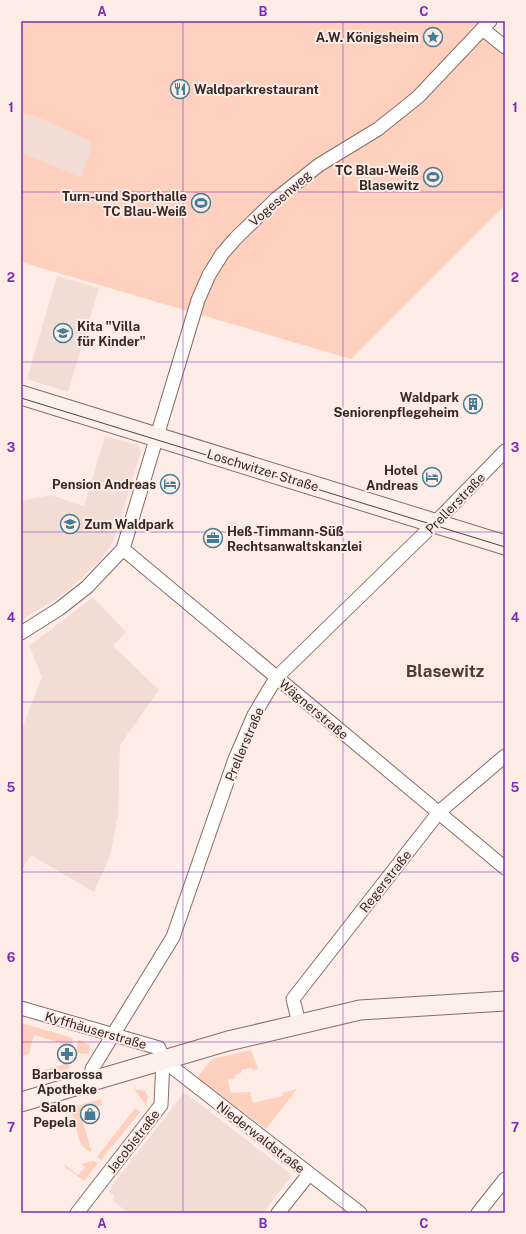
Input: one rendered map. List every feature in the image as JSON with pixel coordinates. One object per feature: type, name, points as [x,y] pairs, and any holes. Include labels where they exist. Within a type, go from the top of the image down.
[{"type":"street","points":[[487,25],[505,48]]},
{"type":"street","name":"Vogesenweg","points":[[123,549],[198,300],[209,275],[222,254],[239,234],[276,199],[319,165],[378,129],[418,97],[487,25]]},
{"type":"street","name":"Loschwitzer Straße","points":[[21,396],[505,545]]},
{"type":"street","name":"Prellerstraße","points":[[96,1080],[92,1069],[173,937],[235,759],[254,716],[276,678],[435,523],[505,451]]},
{"type":"street","points":[[21,633],[59,609],[87,587],[123,549]]},
{"type":"street","name":"Wägnerstraße","points":[[123,549],[505,868]]},
{"type":"street","name":"Regerstraße","points":[[299,1023],[293,1000],[439,812],[505,756]]},
{"type":"street","points":[[21,1102],[228,1041],[299,1023],[360,1010],[505,1002]]},
{"type":"street","name":"Kyffhäuserstraße","points":[[21,1008],[159,1048],[163,1060]]},
{"type":"street","name":"Niederwaldstraße","points":[[163,1060],[360,1213]]},
{"type":"street","name":"Jacobistraße","points":[[77,1213],[161,1105],[163,1060]]},
{"type":"street","points":[[278,1213],[309,1174]]},
{"type":"street","points":[[478,1213],[505,1179]]},
{"type":"shaded area","points":[[21,21],[480,21],[473,28],[505,55],[505,205],[351,359],[21,262],[21,152],[81,177],[92,145],[89,141],[33,115],[32,117],[21,113]]},
{"type":"shaded area","points":[[21,113],[32,117],[33,115],[89,141],[92,145],[81,177],[21,152]]},
{"type":"shaded area","name":"Kita \"Villa für Kinder\"","points":[[57,276],[99,288],[68,392],[27,379]]},
{"type":"shaded area","name":"Zum Waldpark","points":[[105,436],[139,445],[141,452],[113,542],[101,560],[80,580],[58,598],[21,620],[21,501],[50,495],[84,506]]},
{"type":"shaded area","points":[[93,597],[126,632],[113,646],[159,690],[120,745],[118,816],[110,856],[94,892],[31,855],[21,871],[21,731],[42,677],[29,646]]},
{"type":"shaded area","points":[[21,1023],[73,1038],[71,1046],[34,1035],[29,1054],[21,1056]]},
{"type":"shaded area","points":[[78,1039],[90,1045],[89,1054],[76,1053]]},
{"type":"shaded area","points":[[251,1050],[258,1069],[252,1070],[252,1068],[241,1070],[241,1073],[235,1075],[236,1078],[228,1080],[231,1093],[250,1092],[253,1103],[283,1096],[282,1093],[297,1089],[266,1129],[197,1077],[212,1059]]},
{"type":"shaded area","points":[[68,1063],[70,1068],[36,1078],[34,1073]]},
{"type":"shaded area","points":[[134,1089],[145,1091],[148,1096],[146,1105]]},
{"type":"shaded area","points":[[183,1094],[187,1094],[292,1175],[263,1213],[128,1213],[112,1200],[115,1196],[108,1191]]},
{"type":"shaded area","points":[[101,1099],[102,1105],[80,1111],[90,1147],[92,1149],[90,1152],[81,1145],[70,1108]]},
{"type":"shaded area","points":[[135,1108],[140,1112],[101,1160],[97,1157]]},
{"type":"shaded area","points":[[93,1161],[98,1163],[84,1181],[64,1166],[65,1165],[78,1175],[85,1167],[81,1164]]},
{"type":"tram line","points":[[21,398],[505,547]]},
{"type":"place","name":"A.W. Königsheim","points":[[433,37]]},
{"type":"place","name":"Waldparkrestaurant","points":[[180,89]]},
{"type":"place","name":"TC Blau-Weiß Blasewitz","points":[[433,177]]},
{"type":"place","name":"Turn-und Sporthalle TC Blau-Weiß","points":[[201,203]]},
{"type":"place","name":"Kita \"Villa für Kinder\"","points":[[63,333]]},
{"type":"place","name":"Waldpark Seniorenpflegeheim","points":[[473,404]]},
{"type":"place","name":"Hotel Andreas","points":[[432,477]]},
{"type":"place","name":"Pension Andreas","points":[[170,484]]},
{"type":"place","name":"Zum Waldpark","points":[[70,524]]},
{"type":"place","name":"Heß-Timmann-Süß Rechtsanwaltskanzlei","points":[[213,538]]},
{"type":"place","name":"Barbarossa Apotheke","points":[[67,1054]]},
{"type":"place","name":"Salon Pepela","points":[[90,1114]]},
{"type":"district","name":"Blasewitz","points":[[445,671]]}]
